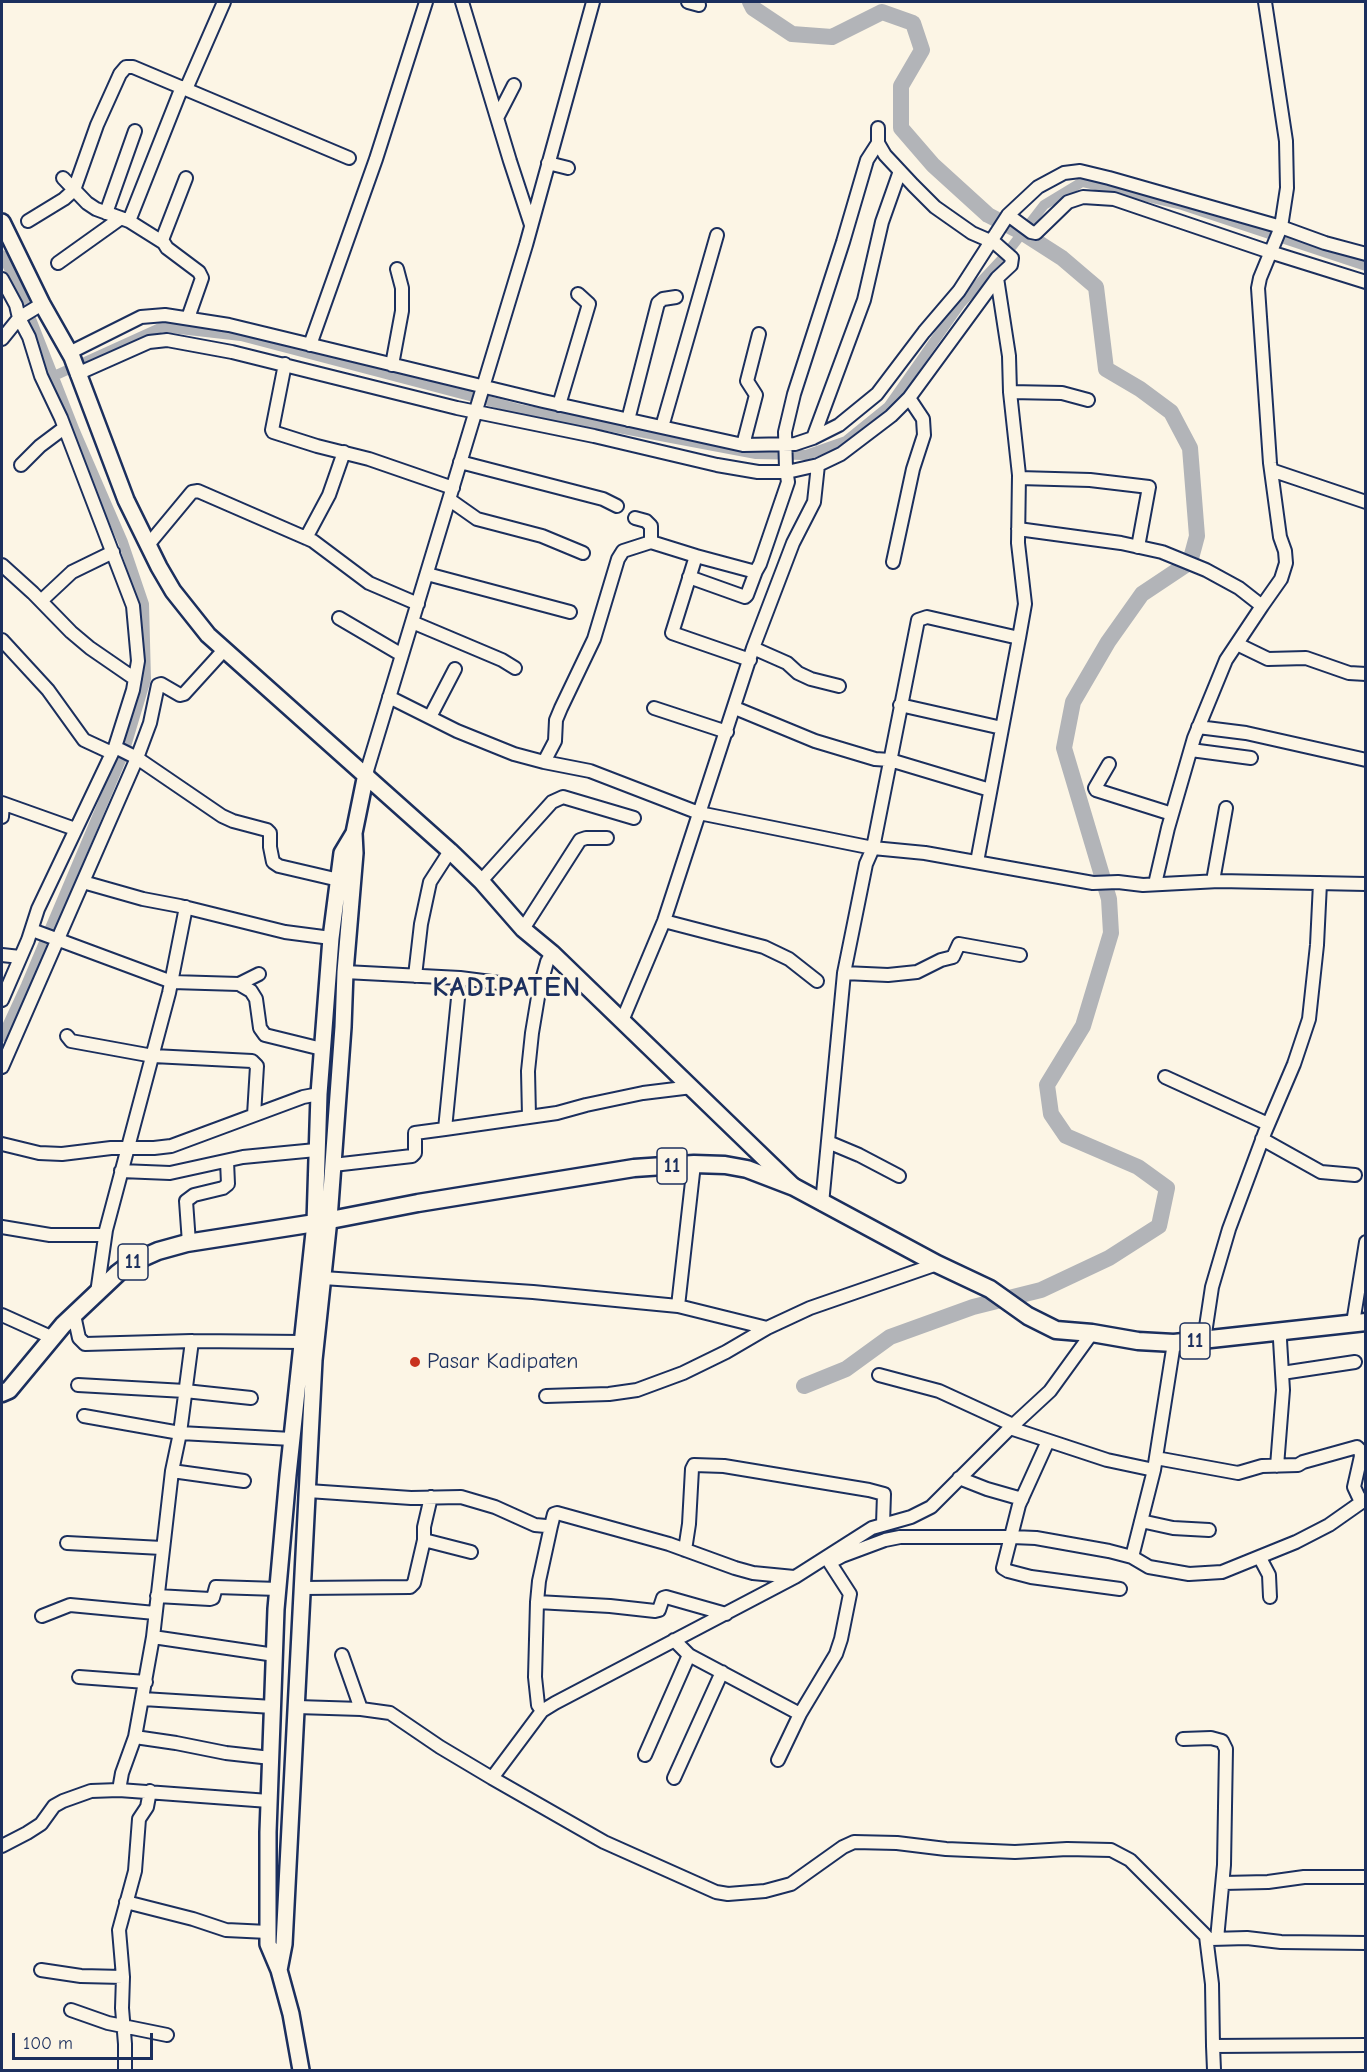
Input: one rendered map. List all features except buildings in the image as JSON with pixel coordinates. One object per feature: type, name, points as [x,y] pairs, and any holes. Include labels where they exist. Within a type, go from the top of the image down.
[{"type":"highway","name":"11","points":[[4,1394],[74,1315],[97,1293],[130,1263],[158,1251],[189,1242],[634,1168],[694,1164],[747,1169],[794,1187],[822,1204],[990,1290],[1028,1316],[1056,1330],[1092,1333],[1138,1341],[1174,1343],[1359,1323]]},
{"type":"main road","points":[[2,222],[38,307],[74,364],[126,500],[148,545],[173,591],[208,635],[450,851],[481,881],[523,928],[552,953],[794,1187]]},
{"type":"main road","points":[[301,2070],[291,2013],[279,1970],[268,1944],[268,1832],[276,1609],[303,1342],[333,1165],[355,853],[354,833],[366,774]]},
{"type":"main road","points":[[279,1970],[284,1944],[314,1360],[323,1278],[322,1221],[316,1150],[319,1094],[331,938],[342,853],[354,833]]},
{"type":"main road","points":[[276,1609],[302,1611]]},
{"type":"main road","points":[[274,1690],[297,1699]]},
{"type":"main road","points":[[268,1832],[289,1833]]},
{"type":"street","points":[[58,263],[125,220],[224,2]]},
{"type":"street","points":[[310,345],[376,159],[426,2]]},
{"type":"street","points":[[462,2],[531,226]]},
{"type":"street","points":[[366,774],[531,226],[589,2]]},
{"type":"street","points":[[1155,884],[1172,814],[1198,727],[1226,660],[1281,579],[1286,563],[1271,470],[1258,288],[1280,229],[1287,188],[1286,141],[1265,2]]},
{"type":"street","points":[[28,221],[64,199],[74,190],[97,125],[120,74],[123,69],[133,67],[349,158]]},
{"type":"street","points":[[497,118],[514,85]]},
{"type":"street","points":[[74,364],[149,342],[167,340],[285,364],[717,465],[758,472],[787,471],[818,465],[841,454],[862,439],[909,398],[997,278],[1011,264],[1010,255],[994,240],[972,233],[935,207],[885,155],[878,142],[878,128]]},
{"type":"street","points":[[106,213],[135,131]]},
{"type":"street","points":[[689,577],[745,597],[747,595],[778,517],[788,482],[785,432],[794,394],[867,160],[878,142]]},
{"type":"street","points":[[548,163],[568,168]]},
{"type":"street","points":[[813,438],[864,300],[882,222],[900,171]]},
{"type":"street","points":[[74,364],[141,317],[165,315],[229,325],[392,364],[483,389],[742,445],[785,447],[813,438],[839,425],[876,393],[959,291],[994,240],[1038,187],[1064,173],[1080,171],[1365,254]]},
{"type":"street","points":[[63,178],[87,203],[125,220],[164,243]]},
{"type":"street","points":[[186,178],[162,237],[166,248],[199,272],[202,278],[188,318]]},
{"type":"street","points":[[1011,219],[1036,233],[1068,202],[1083,197],[1114,199],[1271,249],[1365,282]]},
{"type":"street","points":[[662,427],[717,235]]},
{"type":"street","points":[[392,364],[402,311],[402,288],[397,269]]},
{"type":"street","points":[[976,862],[1025,604],[1018,529],[1019,478],[1010,392],[1009,356],[997,278]]},
{"type":"street","points":[[2,279],[21,316],[41,376],[64,428],[133,606],[138,661],[116,749],[75,829],[2,1000]]},
{"type":"street","points":[[559,405],[589,304],[578,294]]},
{"type":"street","points":[[628,420],[658,303],[663,299],[676,297]]},
{"type":"street","points":[[2,339],[21,316],[38,307]]},
{"type":"street","points":[[742,445],[756,395],[747,381],[759,334]]},
{"type":"street","points":[[285,364],[273,432],[345,452],[451,494],[477,519],[542,536],[583,553]]},
{"type":"street","points":[[1010,392],[1062,393],[1088,400]]},
{"type":"street","points":[[893,562],[913,470],[924,435],[924,419],[909,398]]},
{"type":"street","points":[[21,465],[40,446],[64,428]]},
{"type":"street","points":[[306,538],[329,495],[345,452]]},
{"type":"street","points":[[460,462],[603,499],[617,506]]},
{"type":"street","points":[[622,1021],[664,921],[753,648],[793,543],[814,502],[818,465]]},
{"type":"street","points":[[1271,470],[1365,502]]},
{"type":"street","points":[[1019,478],[1090,480],[1149,487],[1138,546]]},
{"type":"street","points":[[148,545],[192,492],[198,491],[306,538],[369,583],[418,604]]},
{"type":"street","points":[[636,518],[646,521],[651,526],[651,542]]},
{"type":"street","points":[[1018,529],[1138,546],[1175,557],[1196,565],[1239,588],[1262,606]]},
{"type":"street","points":[[544,762],[555,741],[556,720],[594,639],[618,559],[623,551],[651,542],[756,571]]},
{"type":"street","points":[[41,601],[72,572],[113,552]]},
{"type":"street","points":[[696,556],[672,633],[750,660]]},
{"type":"street","points":[[2,565],[90,648],[135,680]]},
{"type":"street","points":[[427,574],[570,612]]},
{"type":"street","points":[[822,1204],[844,973],[866,864],[873,848],[918,620],[927,617],[1019,638]]},
{"type":"street","points":[[339,618],[402,656]]},
{"type":"street","points":[[412,622],[502,660],[515,668]]},
{"type":"street","points":[[2,640],[48,690],[84,740],[135,757],[222,816],[267,830],[270,833],[273,862],[279,866],[339,880]]},
{"type":"street","points":[[1237,644],[1268,659],[1306,658],[1349,674],[1365,674]]},
{"type":"street","points":[[753,648],[787,663],[798,673],[811,679],[839,686]]},
{"type":"street","points":[[2,1067],[150,723],[159,684],[180,695],[184,694],[224,650]]},
{"type":"street","points":[[430,717],[454,669]]},
{"type":"street","points":[[389,697],[457,731],[504,750],[544,762],[590,771],[699,813],[873,848],[925,853],[1093,883],[1155,884],[1213,881],[1365,884]]},
{"type":"street","points":[[900,705],[1002,728]]},
{"type":"street","points":[[654,708],[727,732]]},
{"type":"street","points":[[735,708],[815,741],[875,759],[890,760],[990,790]]},
{"type":"street","points":[[1198,727],[1246,733],[1365,760]]},
{"type":"street","points":[[1191,750],[1251,758]]},
{"type":"street","points":[[1109,764],[1096,790],[1172,814]]},
{"type":"street","points":[[481,881],[552,802],[563,797],[634,818]]},
{"type":"street","points":[[2,808],[75,829]]},
{"type":"street","points":[[1213,881],[1226,808]]},
{"type":"street","points":[[523,928],[580,840],[607,838]]},
{"type":"street","points":[[415,976],[421,924],[430,882],[450,851]]},
{"type":"street","points":[[83,882],[143,899],[186,907],[285,932],[331,938]]},
{"type":"street","points":[[1203,1340],[1215,1277],[1229,1229],[1262,1139],[1290,1074],[1309,1019],[1317,945],[1320,883]]},
{"type":"street","points":[[97,1293],[105,1235],[172,982],[186,907]]},
{"type":"street","points":[[664,921],[764,947],[789,959],[817,981]]},
{"type":"street","points":[[33,930],[172,982],[239,984],[259,974]]},
{"type":"street","points":[[844,973],[888,975],[917,972],[941,960],[953,957],[959,944],[1020,955]]},
{"type":"street","points":[[529,1116],[528,1071],[532,1033],[539,991],[547,962],[552,953]]},
{"type":"street","points":[[2,955],[21,957]]},
{"type":"street","points":[[345,972],[460,978],[499,983]]},
{"type":"street","points":[[445,1128],[460,978]]},
{"type":"street","points":[[239,984],[251,991],[256,999],[260,1028],[265,1035],[322,1049]]},
{"type":"street","points":[[66,1036],[71,1041],[153,1056],[252,1060],[256,1066],[254,1115]]},
{"type":"street","points":[[1165,1077],[1268,1124]]},
{"type":"street","points":[[333,1165],[412,1156],[415,1153],[415,1133],[557,1113],[643,1093],[692,1087]]},
{"type":"street","points":[[2,1144],[39,1153],[62,1154],[111,1148],[171,1146],[319,1094]]},
{"type":"street","points":[[1262,1139],[1321,1172],[1355,1175]]},
{"type":"street","points":[[828,1142],[860,1155],[899,1176]]},
{"type":"street","points":[[121,1171],[170,1173],[243,1157],[316,1150]]},
{"type":"street","points":[[189,1242],[186,1201],[194,1195],[223,1188],[228,1184],[227,1161]]},
{"type":"street","points":[[678,1306],[694,1164]]},
{"type":"street","points":[[2,1227],[50,1235],[105,1235]]},
{"type":"street","points":[[1359,1323],[1365,1242]]},
{"type":"street","points":[[546,1396],[609,1394],[637,1390],[683,1373],[810,1308],[937,1264]]},
{"type":"street","points":[[323,1278],[533,1292],[678,1306],[767,1328]]},
{"type":"street","points":[[2,1315],[53,1338]]},
{"type":"street","points":[[74,1315],[79,1338],[85,1344],[192,1341],[303,1342]]},
{"type":"street","points":[[1277,1466],[1282,1390],[1281,1332]]},
{"type":"street","points":[[495,1774],[542,1711],[827,1560],[854,1538],[883,1524],[911,1517],[931,1508],[1011,1426],[1050,1391],[1092,1333]]},
{"type":"street","points":[[119,1790],[122,1773],[135,1737],[146,1682],[172,1471],[180,1433],[192,1341]]},
{"type":"street","points":[[1131,1557],[1155,1464],[1174,1343]]},
{"type":"street","points":[[1282,1373],[1355,1362]]},
{"type":"street","points":[[827,1560],[900,1537],[1012,1537],[1073,1544],[1131,1557],[1149,1567],[1189,1574],[1222,1572],[1260,1558],[1321,1529],[1363,1501],[1354,1487],[1361,1456],[1360,1449],[1357,1447],[1298,1465],[1262,1466],[1238,1473],[1107,1460],[1011,1426],[939,1391],[879,1374]]},
{"type":"street","points":[[78,1385],[185,1391],[251,1398]]},
{"type":"street","points":[[84,1416],[180,1433],[292,1439]]},
{"type":"street","points":[[1048,1441],[1022,1499],[1003,1566],[1006,1570],[1031,1577],[1120,1589]]},
{"type":"street","points":[[685,1550],[694,1465],[724,1466],[884,1494],[883,1524]]},
{"type":"street","points":[[172,1471],[244,1480]]},
{"type":"street","points":[[960,1478],[1022,1499]]},
{"type":"street","points":[[308,1491],[461,1497],[495,1507],[536,1524],[551,1526]]},
{"type":"street","points":[[303,1588],[410,1587],[414,1583],[431,1497]]},
{"type":"street","points":[[542,1711],[538,1705],[535,1677],[537,1602],[539,1581],[551,1526],[554,1515],[557,1513],[685,1550],[753,1573],[795,1577]]},
{"type":"street","points":[[1141,1521],[1173,1528],[1209,1530]]},
{"type":"street","points":[[854,1538],[868,1546]]},
{"type":"street","points":[[424,1540],[471,1552]]},
{"type":"street","points":[[67,1543],[162,1548]]},
{"type":"street","points":[[1260,1558],[1269,1575],[1270,1597]]},
{"type":"street","points":[[778,1760],[800,1714],[836,1654],[849,1604],[850,1592],[827,1560]]},
{"type":"street","points":[[156,1596],[210,1599],[213,1598],[216,1587],[278,1589]]},
{"type":"street","points":[[537,1602],[655,1611],[659,1610],[663,1598],[666,1597],[726,1614]]},
{"type":"street","points":[[42,1616],[70,1605],[155,1613]]},
{"type":"street","points":[[153,1637],[275,1655]]},
{"type":"street","points":[[674,1640],[688,1655],[800,1714]]},
{"type":"street","points":[[342,1655],[361,1709]]},
{"type":"street","points":[[645,1755],[688,1655]]},
{"type":"street","points":[[674,1778],[722,1672]]},
{"type":"street","points":[[79,1677],[146,1682]]},
{"type":"street","points":[[143,1699],[273,1707]]},
{"type":"street","points":[[297,1699],[397,1716],[440,1747],[495,1774],[604,1842],[716,1892],[728,1894],[765,1891],[791,1884],[843,1847],[854,1842],[1015,1852],[1067,1849],[1112,1850],[1130,1860],[1212,1939],[1365,1943]]},
{"type":"street","points":[[135,1737],[226,1754],[271,1758]]},
{"type":"street","points":[[1184,1739],[1211,1738],[1221,1741],[1226,1749],[1223,1883],[1212,1939],[1214,2070]]},
{"type":"street","points":[[2,1846],[41,1824],[54,1806],[91,1791],[150,1791],[269,1801]]},
{"type":"street","points":[[124,2070],[123,1977],[119,1930],[136,1864],[140,1819],[147,1807],[150,1791]]},
{"type":"street","points":[[1223,1883],[1268,1882],[1304,1877],[1365,1877]]},
{"type":"street","points":[[126,1902],[226,1930],[268,1932]]},
{"type":"street","points":[[41,1970],[81,1976],[123,1977]]},
{"type":"street","points":[[71,2010],[123,2026],[167,2035]]},
{"type":"street","points":[[1213,2046],[1365,2044]]},
{"type":"waterway","points":[[750,2],[753,8],[792,34],[832,37],[882,12],[913,23],[922,50],[901,86],[901,128],[933,165],[988,215],[1023,233],[1062,258],[1096,287],[1106,369],[1140,389],[1171,412],[1190,448],[1197,536],[1190,562],[1142,594],[1108,642],[1073,702],[1064,748],[1109,899],[1111,933],[1083,1026],[1047,1085],[1051,1114],[1066,1136],[1138,1167],[1167,1188],[1159,1226],[1109,1258],[1041,1290],[973,1307],[890,1337],[846,1369],[804,1386]]},
{"type":"waterway","points":[[54,376],[162,327],[241,336],[523,410],[756,454],[806,455],[846,441],[888,407],[961,303],[1003,258],[1044,205],[1082,182],[1182,205],[1366,266]]},
{"type":"waterway","points":[[2,255],[19,288],[75,431],[123,542],[144,604],[146,679],[124,753],[2,1037]]},
{"type":"place","name":"Pasar Kadipaten","points":[[415,1362]]},
{"type":"district","name":"KADIPATEN","points":[[507,988]]}]
